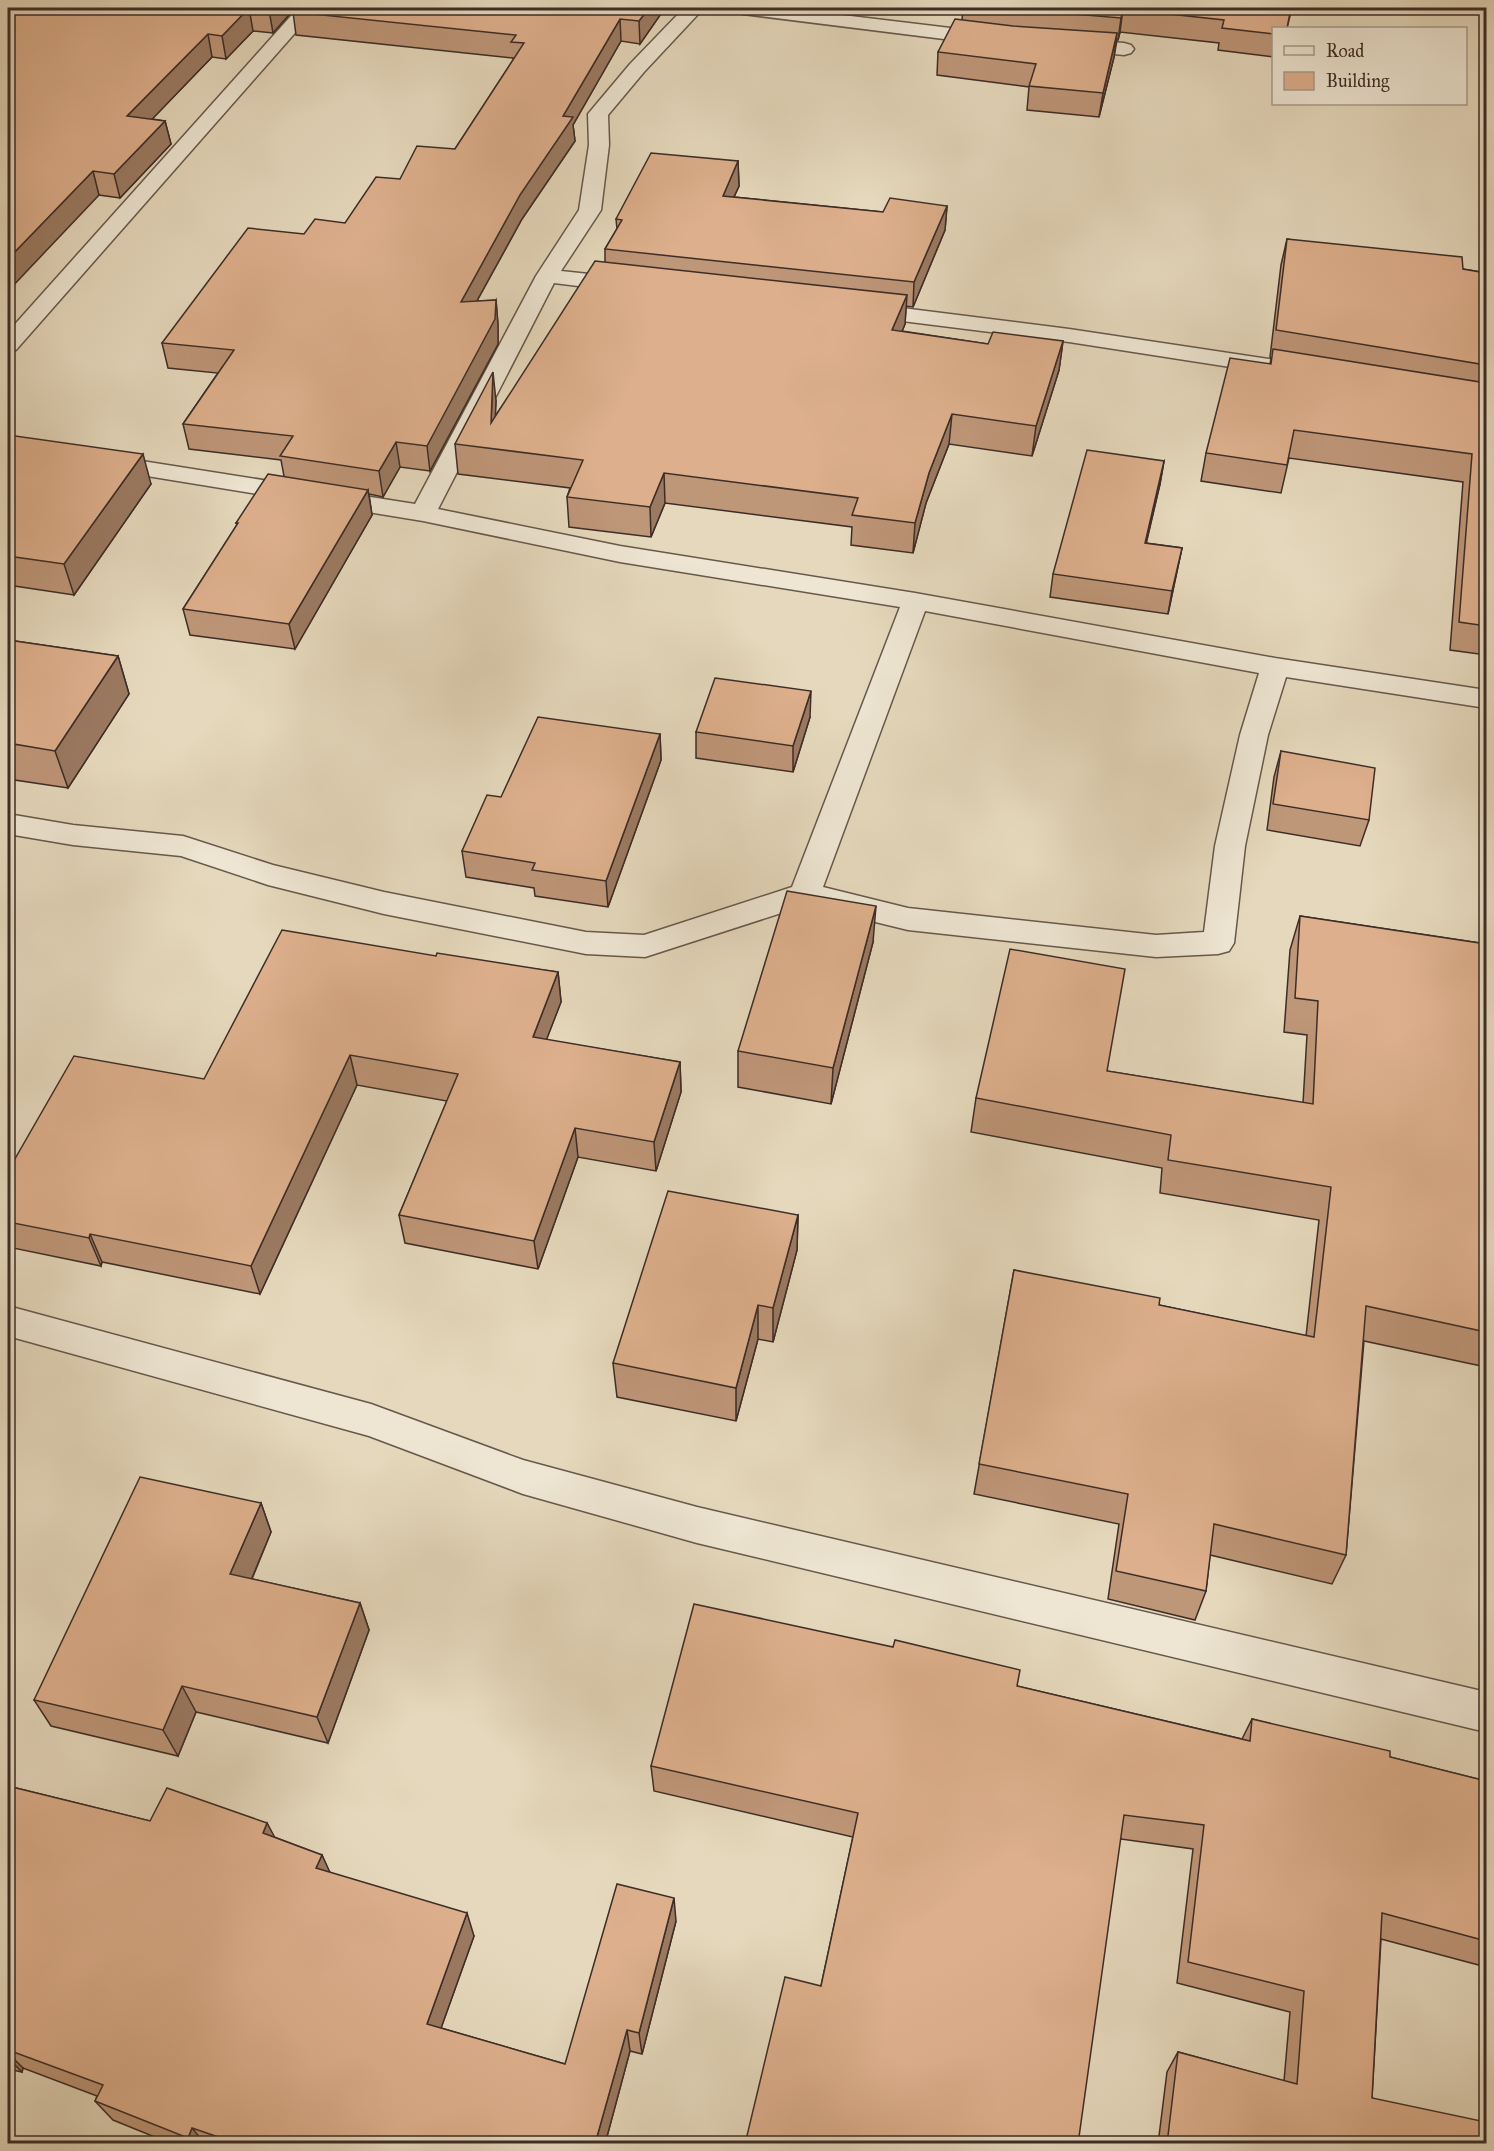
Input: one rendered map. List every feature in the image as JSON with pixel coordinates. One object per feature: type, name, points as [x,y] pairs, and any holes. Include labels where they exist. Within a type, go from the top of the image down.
[{"type":"street","points":[[8,345],[308,8]]},
{"type":"street","points":[[423,513],[547,276],[590,210],[598,145],[598,114],[693,8]]},
{"type":"street","points":[[744,8],[1011,41]]},
{"type":"street","points":[[1056,44],[1124,49]]},
{"type":"street","points":[[547,276],[653,288]]},
{"type":"street","points":[[841,308],[970,322],[1159,348],[1300,371]]},
{"type":"street","points":[[77,457],[423,513],[620,554],[915,601],[1275,667],[1486,699]]},
{"type":"street","points":[[805,894],[915,601]]},
{"type":"street","points":[[8,824],[73,834],[183,846],[268,874],[384,903],[586,943],[645,946],[805,894],[908,919],[1156,946],[1218,943],[1230,846],[1254,735],[1275,667]]},
{"type":"street","points":[[8,1321],[371,1420],[523,1477],[697,1525],[1486,1712]]},
{"type":"building","points":[[8,8],[249,8],[222,36],[208,34],[127,116],[165,121],[114,174],[93,171],[8,259]]},
{"type":"building","points":[[297,8],[649,8],[639,21],[620,19],[563,116],[573,117],[520,195],[461,302],[496,300],[495,319],[427,446],[396,442],[379,471],[280,456],[293,436],[183,424],[234,350],[162,343],[248,228],[304,234],[315,219],[345,223],[376,177],[400,179],[417,146],[455,149],[524,43],[511,42],[516,35],[293,12]]},
{"type":"building","points":[[1000,8],[1291,8],[1287,27],[1272,27],[1272,34],[1222,28],[1224,20],[1123,9],[1121,18]]},
{"type":"building","points":[[955,19],[1013,26],[1117,33],[1103,93],[1029,86],[1036,64],[938,52]]},
{"type":"building","points":[[651,153],[738,161],[723,196],[883,212],[890,198],[947,206],[914,282],[605,249],[622,220],[616,219]]},
{"type":"building","points":[[1287,239],[1462,257],[1463,269],[1486,273],[1486,365],[1276,330]]},
{"type":"building","points":[[595,261],[907,295],[892,330],[988,344],[993,332],[1063,341],[1036,426],[952,414],[929,473],[915,523],[852,515],[858,498],[664,473],[650,507],[567,497],[583,460],[455,444],[493,372],[491,423]]},
{"type":"building","points":[[1273,349],[1486,383],[1486,626],[1459,622],[1472,454],[1294,430],[1287,465],[1206,453],[1230,358],[1271,364]]},
{"type":"building","points":[[8,435],[143,454],[64,564],[8,556]]},
{"type":"building","points":[[1087,450],[1164,461],[1145,543],[1182,548],[1172,591],[1053,574]]},
{"type":"building","points":[[268,474],[368,490],[289,624],[183,609],[238,523],[236,523]]},
{"type":"building","points":[[8,640],[118,656],[55,751],[8,743]]},
{"type":"building","points":[[715,678],[811,691],[793,746],[696,732]]},
{"type":"building","points":[[538,717],[660,734],[606,881],[532,870],[535,863],[462,851],[487,795],[501,797]]},
{"type":"building","points":[[1281,751],[1375,768],[1369,820],[1273,804]]},
{"type":"building","points":[[787,891],[876,906],[833,1068],[738,1051]]},
{"type":"building","points":[[1300,916],[1486,944],[1486,1332],[1366,1306],[1346,1555],[1214,1524],[1206,1591],[1116,1571],[1128,1494],[979,1464],[1014,1270],[1160,1298],[1159,1305],[1314,1337],[1331,1187],[1168,1160],[1171,1135],[976,1098],[1010,949],[1125,969],[1107,1071],[1313,1104],[1318,1001],[1295,998]]},
{"type":"building","points":[[282,930],[436,956],[437,953],[558,972],[533,1037],[680,1062],[654,1142],[575,1128],[534,1241],[399,1215],[458,1074],[350,1055],[251,1266],[90,1234],[89,1238],[8,1222],[8,1171],[74,1056],[204,1079]]},
{"type":"building","points":[[668,1191],[798,1215],[773,1308],[758,1305],[736,1388],[613,1363]]},
{"type":"building","points":[[140,1477],[261,1503],[230,1574],[360,1603],[317,1717],[182,1686],[163,1730],[34,1700]]},
{"type":"building","points":[[694,1604],[893,1647],[895,1640],[1020,1670],[1017,1686],[1250,1741],[1252,1719],[1390,1751],[1390,1757],[1486,1781],[1486,1941],[1382,1913],[1372,2098],[1486,2122],[1486,2144],[1167,2144],[1178,2052],[1297,2084],[1304,1991],[1188,1962],[1204,1825],[1124,1815],[1078,2144],[745,2144],[785,1977],[821,1986],[858,1813],[651,1766]]},
{"type":"building","points":[[8,1786],[150,1821],[167,1788],[267,1823],[263,1833],[322,1855],[316,1868],[467,1913],[427,2024],[565,2064],[617,1884],[674,1898],[639,2033],[627,2030],[595,2144],[239,2144],[192,2128],[188,2138],[95,2101],[103,2085],[8,2050]]}]
